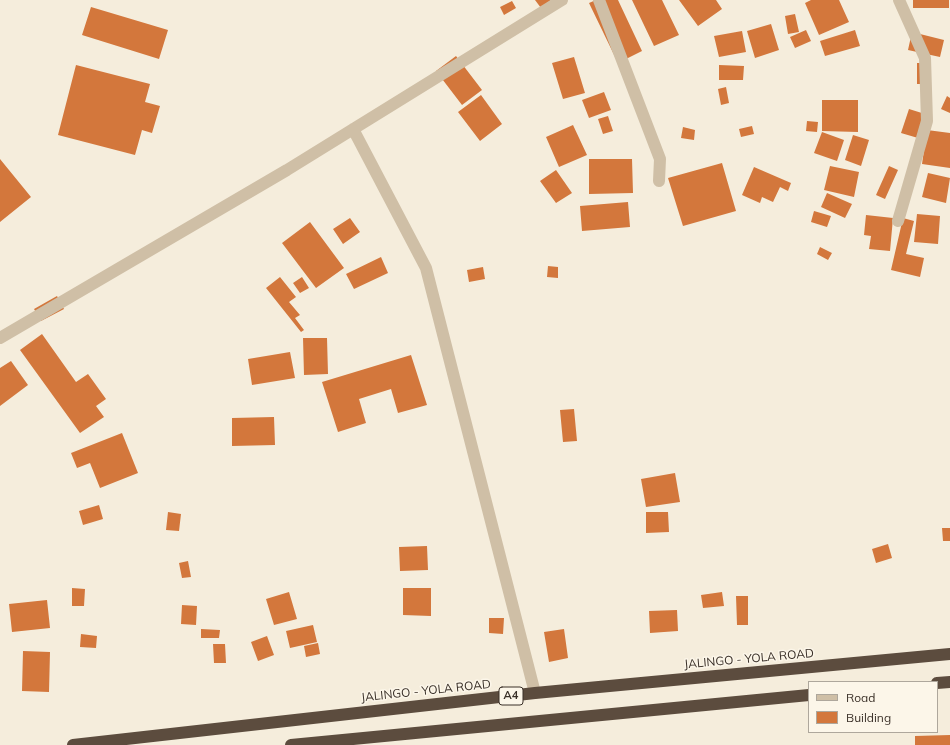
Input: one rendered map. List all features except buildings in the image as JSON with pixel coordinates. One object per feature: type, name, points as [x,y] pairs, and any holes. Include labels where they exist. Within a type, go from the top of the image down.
[{"type":"highway","name":"JALINGO - YOLA ROAD","points":[[73,745],[535,693],[950,654]]},
{"type":"highway","points":[[938,683],[950,682]]},
{"type":"highway","points":[[291,745],[808,695]]},
{"type":"street","points":[[0,338],[287,170],[562,0]]},
{"type":"street","points":[[598,0],[660,159],[659,181]]},
{"type":"street","points":[[898,221],[927,121],[925,58],[899,0]]},
{"type":"street","points":[[353,129],[426,268],[535,693]]}]
